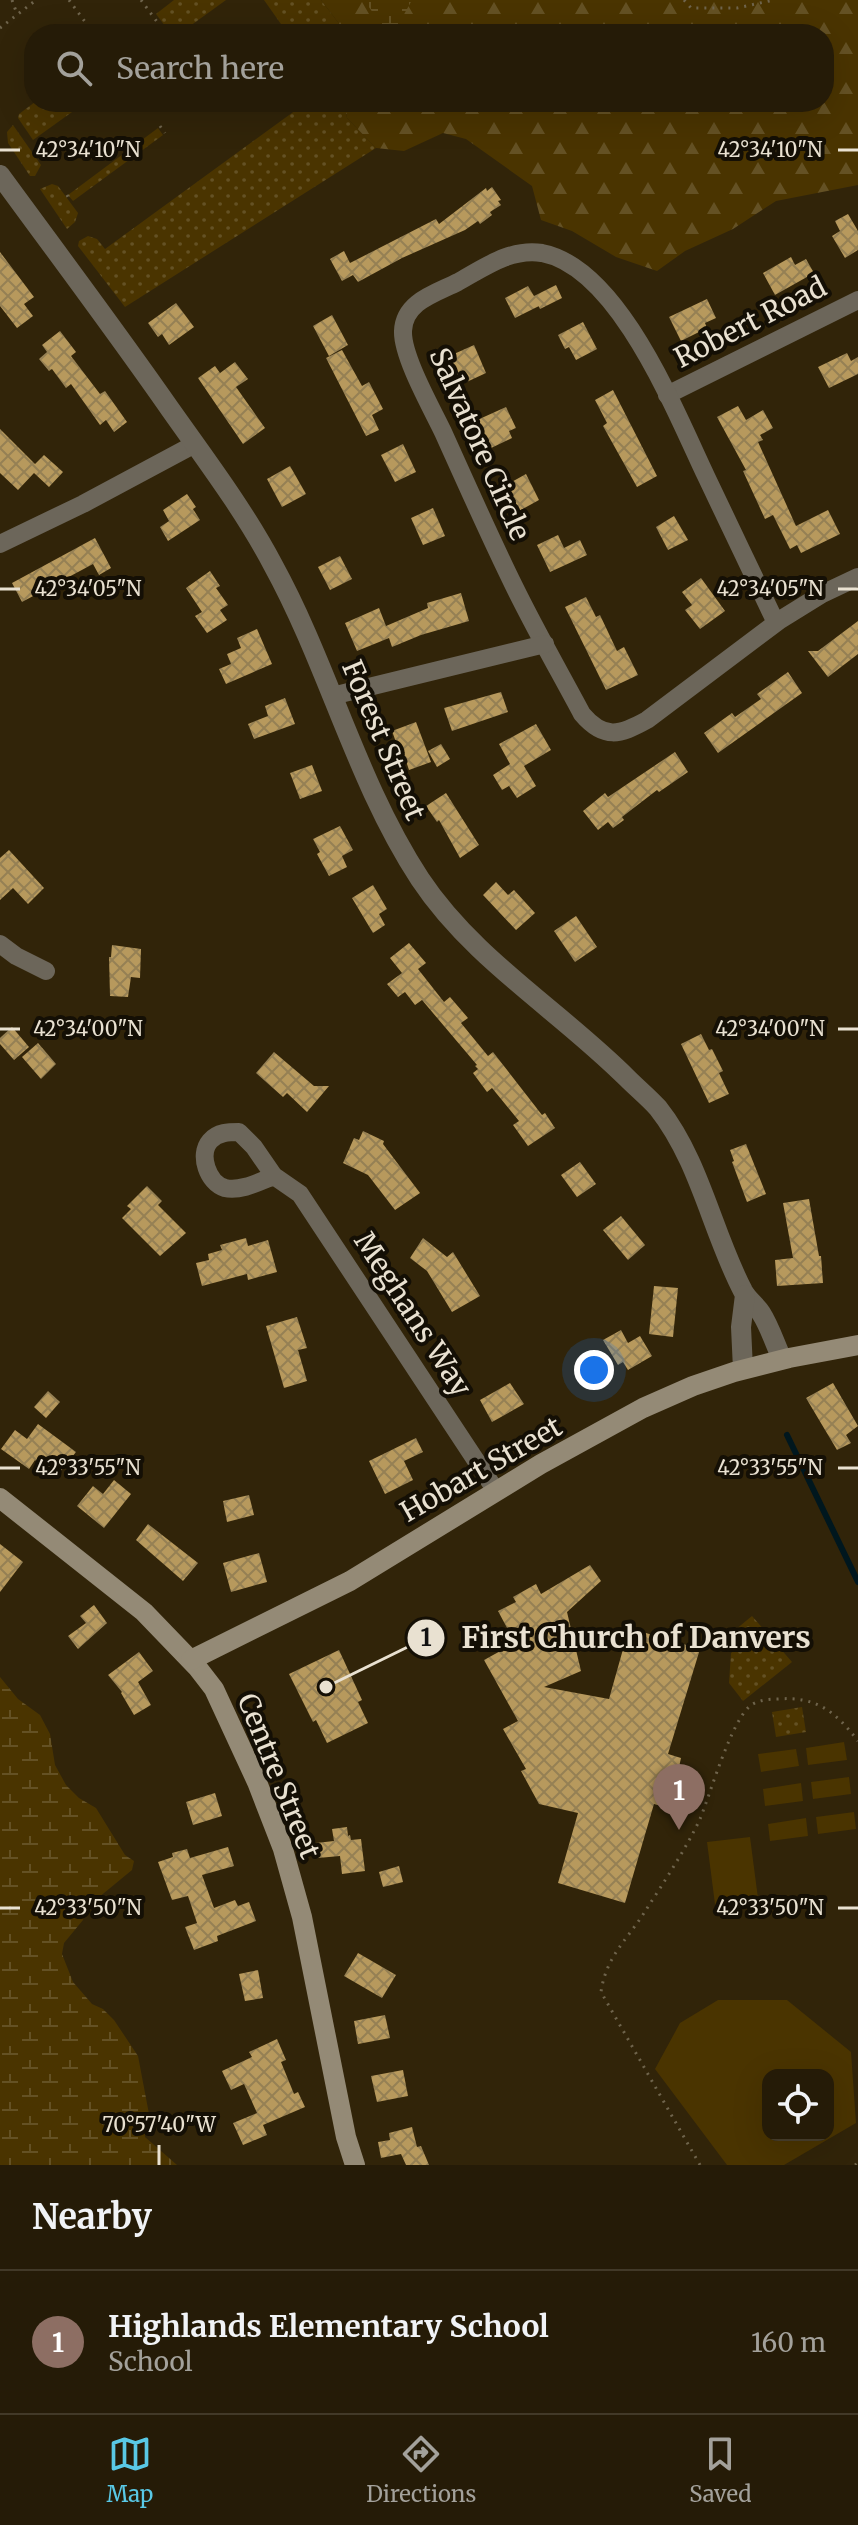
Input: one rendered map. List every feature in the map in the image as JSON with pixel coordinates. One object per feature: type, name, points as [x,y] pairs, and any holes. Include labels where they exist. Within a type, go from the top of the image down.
[{"type":"main road","name":"Hobart Street","points":[[191,1660],[350,1581],[496,1491],[643,1408],[743,1369],[858,1345]]},
{"type":"main road","name":"Centre Street","points":[[0,1498],[144,1612],[191,1660],[214,1689],[257,1782],[283,1849],[302,1917],[340,2110],[355,2165]]},
{"type":"street","name":"Forest Street","points":[[0,175],[236,501],[273,564],[309,636],[347,738],[393,834],[447,917],[484,953],[604,1055],[658,1109],[696,1176],[745,1295],[761,1312],[782,1359]]},
{"type":"street","name":"Salvatore Circle","points":[[521,251],[544,254],[570,263],[583,273],[615,307],[644,350],[776,623],[628,731],[614,733],[593,727],[582,714],[515,588],[422,387],[404,343],[403,328],[407,315],[417,302],[521,251]]},
{"type":"street","name":"Robert Road","points":[[667,395],[858,300]]},
{"type":"street","points":[[4,535],[83,504],[195,444]]},
{"type":"street","points":[[776,623],[822,594],[858,577]]},
{"type":"street","points":[[332,696],[545,644]]},
{"type":"street","points":[[0,944],[46,971]]},
{"type":"street","name":"Meghans Way","points":[[274,1176],[300,1194],[496,1491]]},
{"type":"street","name":"Forest Street","points":[[743,1369],[741,1327],[745,1295]]},
{"type":"path","points":[[12,0],[17,14]]},
{"type":"path","points":[[0,28],[36,0]]},
{"type":"path","points":[[69,0],[87,24]]},
{"type":"path","points":[[141,0],[159,24]]},
{"type":"path","points":[[684,0],[691,8],[737,8],[774,0]]},
{"type":"path","points":[[160,126],[165,133]]},
{"type":"path","points":[[67,195],[71,202]]},
{"type":"path","points":[[700,2165],[601,1992],[604,1970],[643,1914],[699,1821],[737,1724],[750,1705],[766,1699],[793,1698],[817,1703],[841,1719],[858,1741]]},
{"type":"green space","points":[[174,0],[226,0],[193,24],[164,24],[156,14]]},
{"type":"green space","points":[[264,0],[321,0],[339,24],[281,24]]},
{"type":"green space","points":[[321,0],[858,0],[858,185],[776,201],[733,229],[685,251],[657,271],[616,257],[572,231],[541,220],[532,186],[466,139],[443,133],[404,151],[376,148],[347,118],[346,112],[834,112],[834,24],[339,24]]},
{"type":"green space","points":[[364,0],[412,0],[399,24],[381,24]]},
{"type":"green space","points":[[24,110],[72,112],[33,140],[18,118]]},
{"type":"green space","points":[[293,112],[346,112],[347,118],[376,148],[125,307],[78,246],[79,241],[88,236],[97,239],[105,249]]},
{"type":"green space","points":[[13,125],[41,165],[35,176],[30,176],[8,143],[7,132]]},
{"type":"green space","points":[[158,128],[163,135],[73,201],[68,195]]},
{"type":"green space","points":[[52,184],[58,186],[78,213],[75,222],[67,229],[40,189]]},
{"type":"green space","points":[[752,1616],[792,1662],[743,1701],[729,1683],[731,1653],[744,1643],[735,1630]]},
{"type":"green space","points":[[0,1677],[18,1699],[40,1715],[50,1734],[55,1765],[66,1785],[79,1798],[96,1808],[125,1855],[134,1861],[132,1870],[87,1907],[83,1920],[64,1943],[62,1954],[73,1982],[92,2004],[103,2009],[114,2020],[138,2056],[149,2114],[144,2124],[145,2137],[177,2165],[0,2165]]},
{"type":"green space","points":[[802,1707],[806,1732],[776,1737],[772,1712]]},
{"type":"green space","points":[[844,1742],[847,1760],[808,1765],[806,1748]]},
{"type":"green space","points":[[796,1749],[799,1766],[761,1772],[758,1754]]},
{"type":"green space","points":[[849,1777],[851,1794],[813,1799],[811,1782]]},
{"type":"green space","points":[[801,1783],[803,1801],[765,1806],[763,1789]]},
{"type":"green space","points":[[854,1812],[856,1829],[818,1834],[816,1817]]},
{"type":"green space","points":[[806,1818],[808,1836],[770,1841],[768,1824]]},
{"type":"green space","points":[[750,1837],[759,1906],[716,1912],[707,1842]]},
{"type":"green space","points":[[718,2000],[787,2000],[851,2052],[856,2123],[834,2136],[834,2069],[762,2069],[762,2141],[825,2141],[784,2165],[727,2165],[655,2069],[680,2023]]},
{"type":"building","points":[[492,187],[501,205],[480,224],[478,221],[358,282],[353,275],[342,281],[330,259],[344,251],[350,263],[436,219],[439,224],[486,188],[487,191]]},
{"type":"building","points":[[848,214],[858,231],[858,250],[845,258],[832,236],[840,231],[835,221]]},
{"type":"building","points":[[0,252],[34,297],[24,304],[33,316],[17,328],[0,306]]},
{"type":"building","points":[[791,257],[795,265],[806,259],[814,273],[775,295],[763,273]]},
{"type":"building","points":[[556,285],[562,298],[540,309],[539,306],[515,318],[505,298],[528,286],[534,296]]},
{"type":"building","points":[[707,299],[716,318],[705,323],[707,328],[681,341],[669,317]]},
{"type":"building","points":[[176,303],[194,327],[169,345],[162,334],[158,337],[148,323]]},
{"type":"building","points":[[332,315],[348,345],[329,356],[313,326]]},
{"type":"building","points":[[583,322],[597,349],[576,360],[569,347],[565,349],[558,335]]},
{"type":"building","points":[[60,331],[76,352],[71,356],[100,394],[105,391],[127,422],[114,432],[106,420],[100,425],[71,384],[66,388],[52,369],[49,371],[39,359],[47,352],[42,345]]},
{"type":"building","points":[[474,345],[486,373],[458,386],[445,358]]},
{"type":"building","points":[[342,350],[362,386],[369,382],[383,409],[372,415],[379,430],[366,436],[326,358]]},
{"type":"building","points":[[847,353],[851,361],[858,357],[858,374],[829,388],[818,367]]},
{"type":"building","points":[[235,362],[248,379],[236,387],[265,428],[243,444],[198,378],[215,366],[220,373]]},
{"type":"building","points":[[613,390],[657,476],[637,487],[603,426],[607,423],[595,400]]},
{"type":"building","points":[[738,406],[746,420],[763,410],[773,428],[760,435],[763,440],[758,442],[796,526],[828,510],[840,534],[801,553],[797,545],[790,549],[773,515],[765,519],[743,471],[746,470],[717,417]]},
{"type":"building","points":[[506,407],[516,428],[509,431],[512,438],[489,449],[475,421]]},
{"type":"building","points":[[0,429],[35,464],[44,455],[63,472],[49,487],[34,473],[18,490],[0,473]]},
{"type":"building","points":[[403,444],[416,472],[395,482],[381,455]]},
{"type":"building","points":[[290,466],[306,494],[282,507],[267,479]]},
{"type":"building","points":[[526,474],[539,500],[519,511],[506,485]]},
{"type":"building","points":[[187,494],[200,520],[168,541],[160,527],[169,521],[163,510]]},
{"type":"building","points":[[433,508],[445,536],[423,545],[411,518]]},
{"type":"building","points":[[674,516],[688,540],[668,550],[656,527]]},
{"type":"building","points":[[558,535],[564,548],[580,540],[587,555],[550,572],[537,545]]},
{"type":"building","points":[[95,538],[111,568],[99,575],[93,564],[22,602],[12,583]]},
{"type":"building","points":[[340,556],[352,579],[330,590],[318,567]]},
{"type":"building","points":[[210,571],[220,586],[216,588],[228,605],[220,610],[227,620],[207,633],[195,616],[202,612],[186,588]]},
{"type":"building","points":[[701,578],[725,611],[700,629],[685,610],[692,605],[682,592]]},
{"type":"building","points":[[461,593],[469,621],[392,647],[389,638],[357,651],[345,623],[379,608],[386,626],[428,608],[427,603]]},
{"type":"building","points":[[586,597],[596,617],[600,615],[617,651],[624,647],[638,675],[606,690],[565,607]]},
{"type":"building","points":[[858,621],[858,654],[828,677],[808,651],[818,651]]},
{"type":"building","points":[[257,629],[272,664],[226,684],[219,669],[231,664],[227,654],[241,648],[237,638]]},
{"type":"building","points":[[788,672],[802,693],[718,753],[704,733],[732,713],[735,717],[761,699],[757,694]]},
{"type":"building","points":[[501,692],[508,712],[452,731],[444,708]]},
{"type":"building","points":[[285,698],[295,724],[254,739],[248,724],[268,716],[265,706]]},
{"type":"building","points":[[416,722],[431,762],[409,770],[392,731]]},
{"type":"building","points":[[536,724],[551,750],[524,766],[536,786],[517,798],[509,786],[502,790],[493,775],[510,764],[499,744]]},
{"type":"building","points":[[441,744],[450,759],[437,767],[428,751]]},
{"type":"building","points":[[675,752],[688,772],[659,792],[657,790],[622,817],[624,820],[613,828],[608,822],[598,830],[583,811],[605,793],[608,797]]},
{"type":"building","points":[[312,765],[322,791],[300,799],[290,773]]},
{"type":"building","points":[[446,793],[479,845],[460,858],[439,820],[437,822],[426,806]]},
{"type":"building","points":[[340,826],[353,850],[342,856],[347,867],[329,876],[313,839]]},
{"type":"building","points":[[9,850],[44,888],[28,904],[13,888],[0,900],[0,858]]},
{"type":"building","points":[[496,882],[508,895],[514,890],[535,913],[516,930],[483,895]]},
{"type":"building","points":[[373,885],[387,909],[379,914],[385,925],[373,933],[352,898]]},
{"type":"building","points":[[576,916],[597,947],[575,962],[554,931]]},
{"type":"building","points":[[409,943],[426,963],[418,969],[444,1002],[450,997],[468,1018],[461,1023],[488,1056],[493,1052],[555,1128],[528,1146],[513,1125],[519,1121],[492,1088],[487,1092],[473,1073],[478,1069],[477,1065],[422,1000],[415,1005],[405,992],[398,997],[387,984],[402,973],[390,958]]},
{"type":"building","points":[[112,945],[141,949],[140,978],[131,977],[128,997],[110,996],[109,957]]},
{"type":"building","points":[[12,1027],[29,1047],[14,1060],[0,1044],[0,1038]]},
{"type":"building","points":[[701,1034],[723,1071],[719,1073],[729,1094],[709,1103],[681,1044]]},
{"type":"building","points":[[38,1043],[56,1064],[41,1079],[22,1057]]},
{"type":"building","points":[[274,1052],[314,1086],[329,1086],[307,1112],[287,1093],[283,1097],[256,1073]]},
{"type":"building","points":[[363,1131],[384,1141],[383,1144],[420,1193],[395,1210],[368,1175],[343,1163],[354,1138],[359,1140]]},
{"type":"building","points":[[746,1144],[766,1194],[747,1202],[730,1150]]},
{"type":"building","points":[[580,1162],[596,1184],[577,1197],[561,1175]]},
{"type":"building","points":[[147,1186],[162,1201],[158,1205],[186,1233],[160,1256],[122,1218],[131,1209],[127,1206]]},
{"type":"building","points":[[809,1199],[821,1256],[823,1283],[777,1286],[775,1260],[793,1258],[783,1203]]},
{"type":"building","points":[[621,1216],[645,1245],[628,1260],[603,1230]]},
{"type":"building","points":[[246,1238],[248,1246],[268,1240],[277,1272],[248,1280],[247,1274],[202,1286],[196,1263],[209,1260],[208,1254],[222,1250],[220,1245]]},
{"type":"building","points":[[423,1238],[447,1257],[453,1252],[480,1296],[452,1312],[427,1271],[410,1258]]},
{"type":"building","points":[[654,1286],[678,1288],[673,1337],[649,1334]]},
{"type":"building","points":[[297,1317],[307,1348],[298,1350],[307,1381],[284,1388],[266,1326]]},
{"type":"building","points":[[621,1330],[628,1343],[640,1336],[652,1356],[628,1370],[623,1362],[618,1365],[603,1340]]},
{"type":"building","points":[[510,1383],[524,1404],[492,1422],[480,1400]]},
{"type":"building","points":[[833,1383],[858,1426],[846,1435],[851,1443],[837,1450],[806,1398]]},
{"type":"building","points":[[48,1391],[60,1402],[46,1418],[34,1407]]},
{"type":"building","points":[[38,1424],[76,1452],[56,1477],[35,1460],[29,1469],[1,1449],[15,1430],[27,1439]]},
{"type":"building","points":[[416,1438],[423,1452],[404,1461],[413,1480],[385,1494],[369,1461]]},
{"type":"building","points":[[114,1480],[131,1494],[104,1528],[77,1506],[93,1486],[103,1494]]},
{"type":"building","points":[[249,1495],[254,1515],[227,1522],[223,1501]]},
{"type":"building","points":[[148,1524],[198,1563],[183,1581],[136,1540]]},
{"type":"building","points":[[0,1544],[23,1562],[0,1592]]},
{"type":"building","points":[[259,1553],[267,1582],[231,1592],[223,1563]]},
{"type":"building","points":[[590,1565],[601,1581],[567,1612],[581,1671],[544,1687],[609,1699],[629,1628],[700,1649],[668,1754],[681,1758],[679,1767],[690,1770],[678,1811],[654,1804],[625,1903],[558,1883],[578,1813],[539,1804],[521,1771],[526,1769],[503,1729],[518,1721],[484,1660],[515,1643],[498,1611],[516,1602],[513,1597],[536,1584],[541,1594]]},
{"type":"building","points":[[94,1605],[107,1623],[78,1649],[68,1636],[86,1623],[80,1616]]},
{"type":"building","points":[[339,1650],[362,1700],[358,1702],[368,1723],[327,1743],[289,1674]]},
{"type":"building","points":[[139,1652],[153,1671],[138,1682],[151,1705],[134,1715],[122,1692],[108,1675]]},
{"type":"building","points":[[215,1793],[222,1816],[193,1825],[186,1802]]},
{"type":"building","points":[[347,1827],[351,1840],[361,1839],[365,1871],[342,1874],[340,1856],[318,1858],[316,1843],[334,1841],[332,1829]]},
{"type":"building","points":[[228,1847],[234,1866],[202,1875],[214,1908],[235,1900],[238,1906],[249,1902],[256,1921],[217,1936],[218,1941],[194,1950],[185,1927],[197,1923],[188,1896],[172,1900],[158,1862],[173,1857],[172,1853],[187,1849],[190,1858]]},
{"type":"building","points":[[399,1866],[403,1882],[383,1887],[379,1872]]},
{"type":"building","points":[[358,1953],[396,1975],[382,1998],[344,1976]]},
{"type":"building","points":[[258,1970],[263,1998],[245,2001],[239,1974]]},
{"type":"building","points":[[385,2015],[390,2038],[358,2044],[354,2021]]},
{"type":"building","points":[[277,2039],[286,2060],[281,2062],[294,2094],[298,2092],[305,2107],[263,2125],[267,2135],[243,2145],[233,2123],[257,2113],[244,2084],[231,2090],[222,2071],[252,2057],[249,2052]]},
{"type":"building","points":[[403,2070],[408,2096],[377,2102],[371,2076]]},
{"type":"building","points":[[412,2127],[417,2147],[421,2146],[429,2165],[406,2165],[401,2154],[381,2158],[378,2142],[390,2140],[389,2133]]},
{"type":"waterway","points":[[787,1435],[858,1582]]},
{"type":"place","name":"First Church of Danvers","points":[[326,1687]]},
{"type":"place","name":"Highlands Elementary School","points":[[679,1830]]}]
